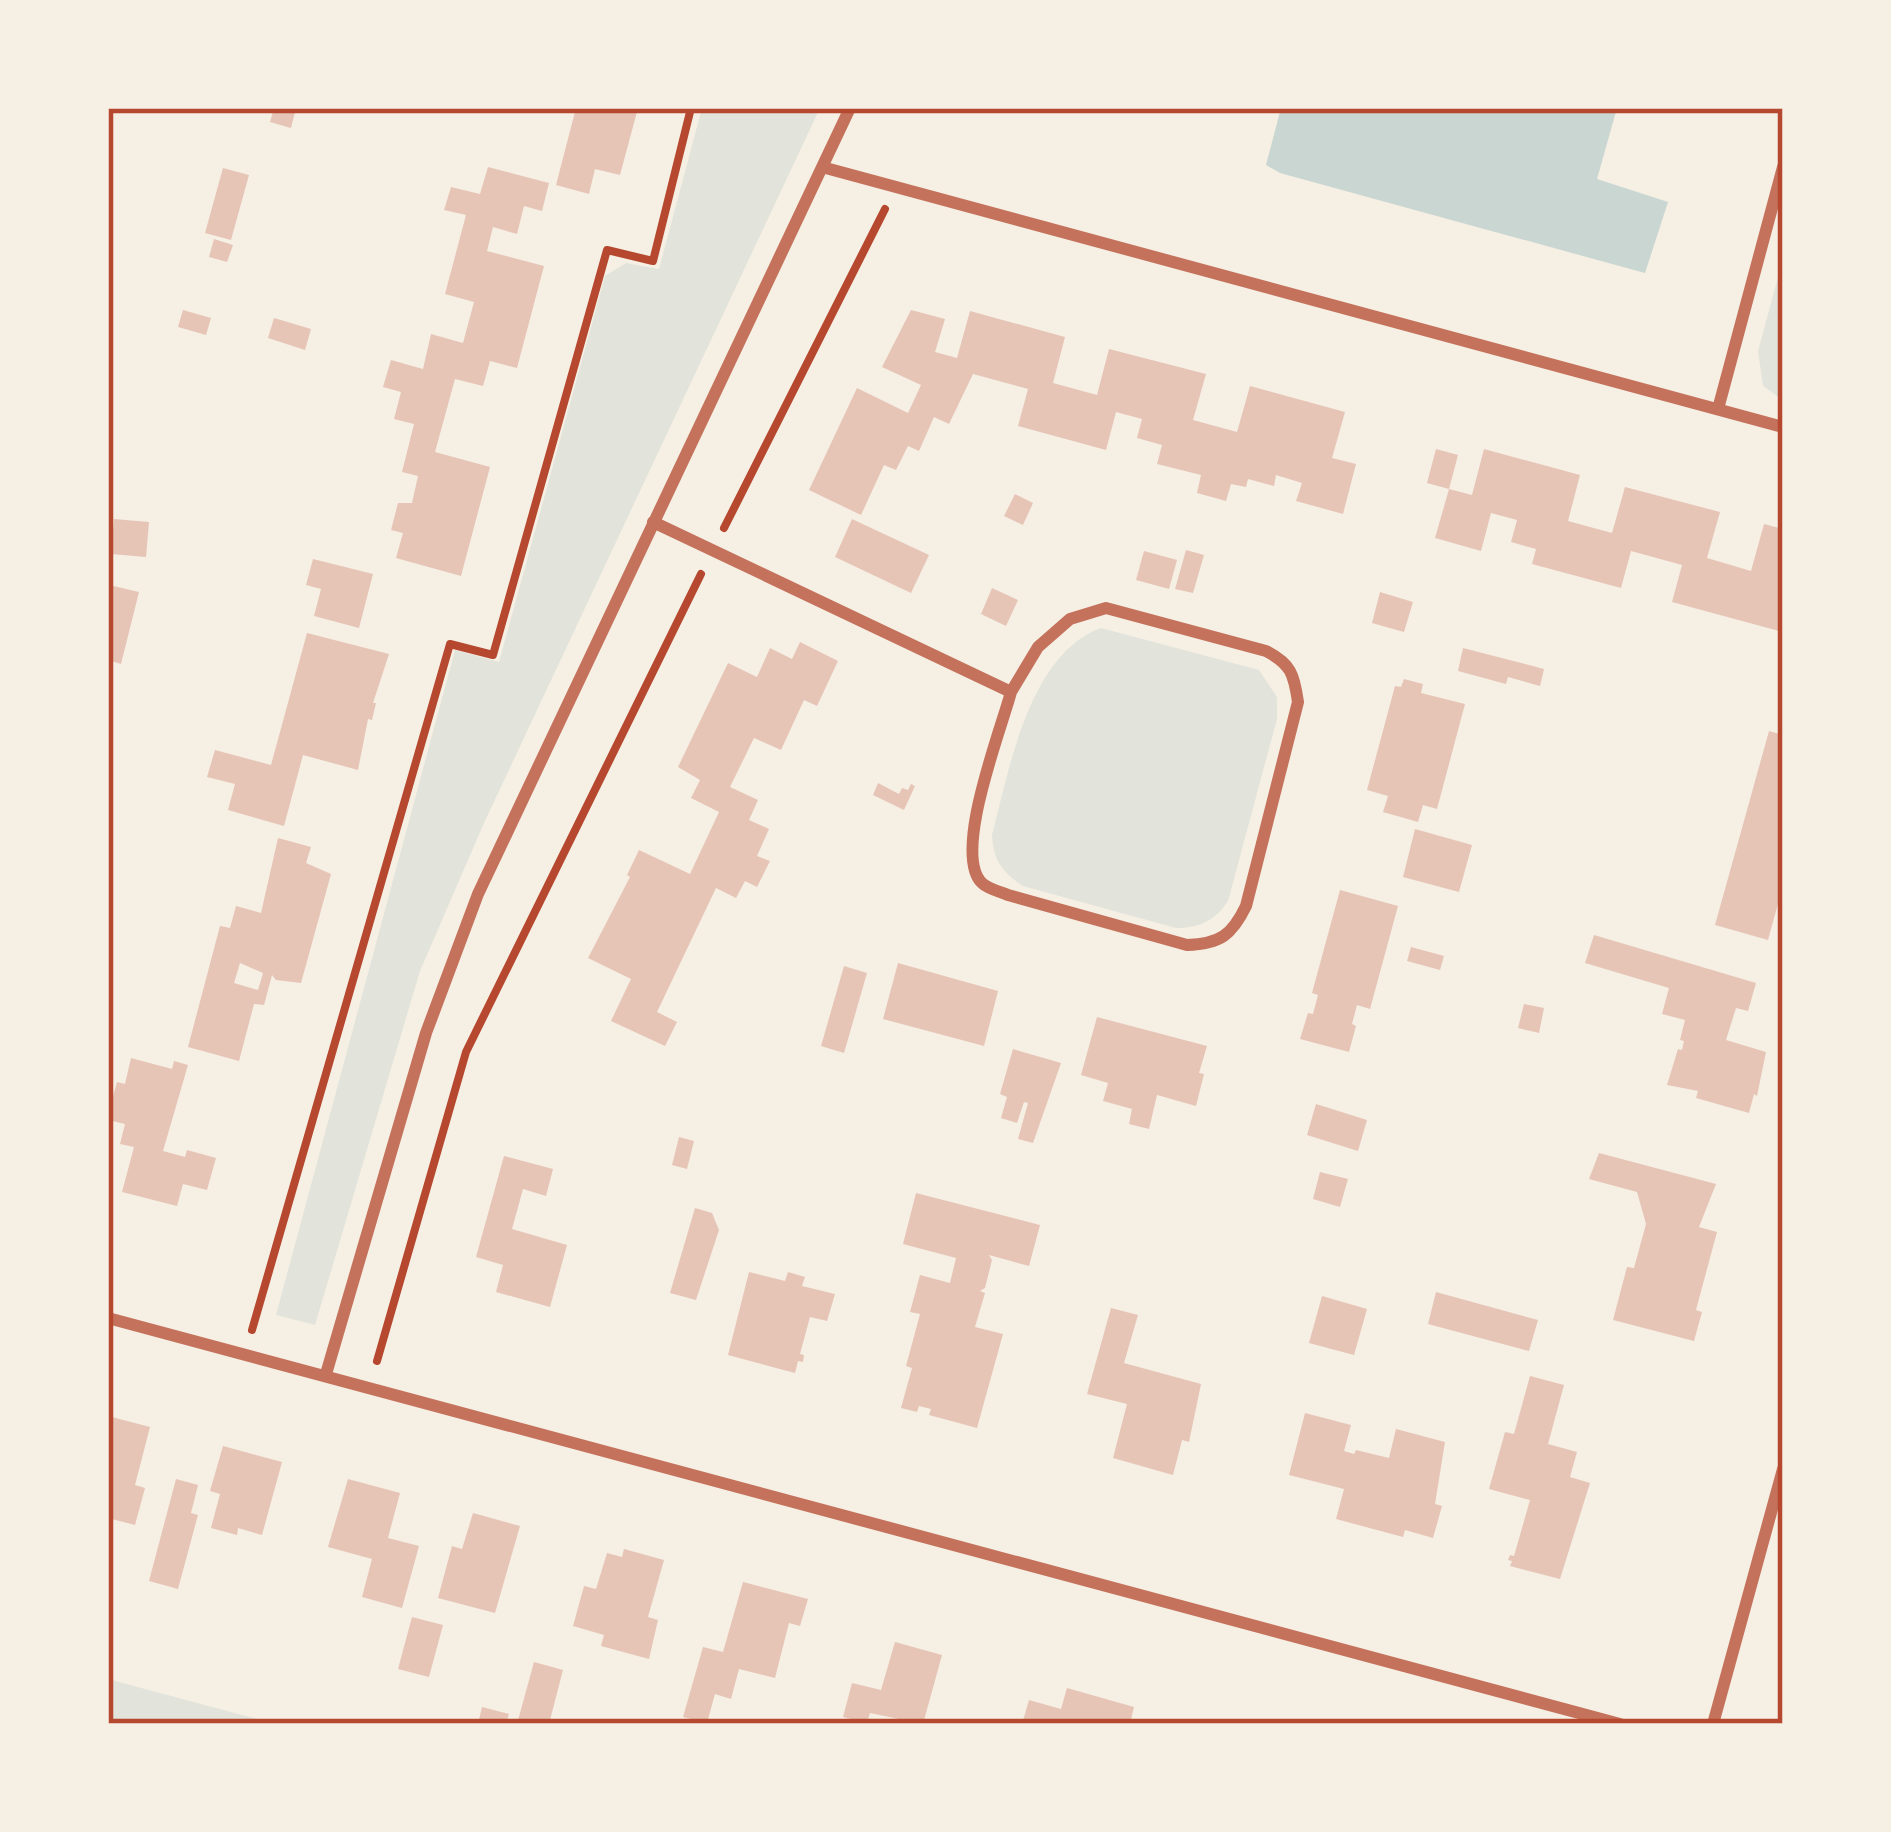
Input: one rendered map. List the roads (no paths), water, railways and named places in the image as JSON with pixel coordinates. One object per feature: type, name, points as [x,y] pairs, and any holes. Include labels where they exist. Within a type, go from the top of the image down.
[{"type":"street","points":[[326,1374],[426,1034],[478,894],[850,108]]},
{"type":"street","points":[[1718,410],[1783,166]]},
{"type":"street","points":[[822,167],[1783,427]]},
{"type":"street","points":[[653,521],[1011,692]]},
{"type":"street","points":[[1106,608],[1266,651],[1286,661],[1294,674],[1298,701],[1246,906],[1234,932],[1212,944],[1187,945],[1008,896],[982,884],[972,863],[974,825],[1011,692],[1039,647],[1070,619],[1106,608]]},
{"type":"street","points":[[108,1318],[1620,1724]]},
{"type":"street","points":[[1713,1724],[1783,1468]]}]
